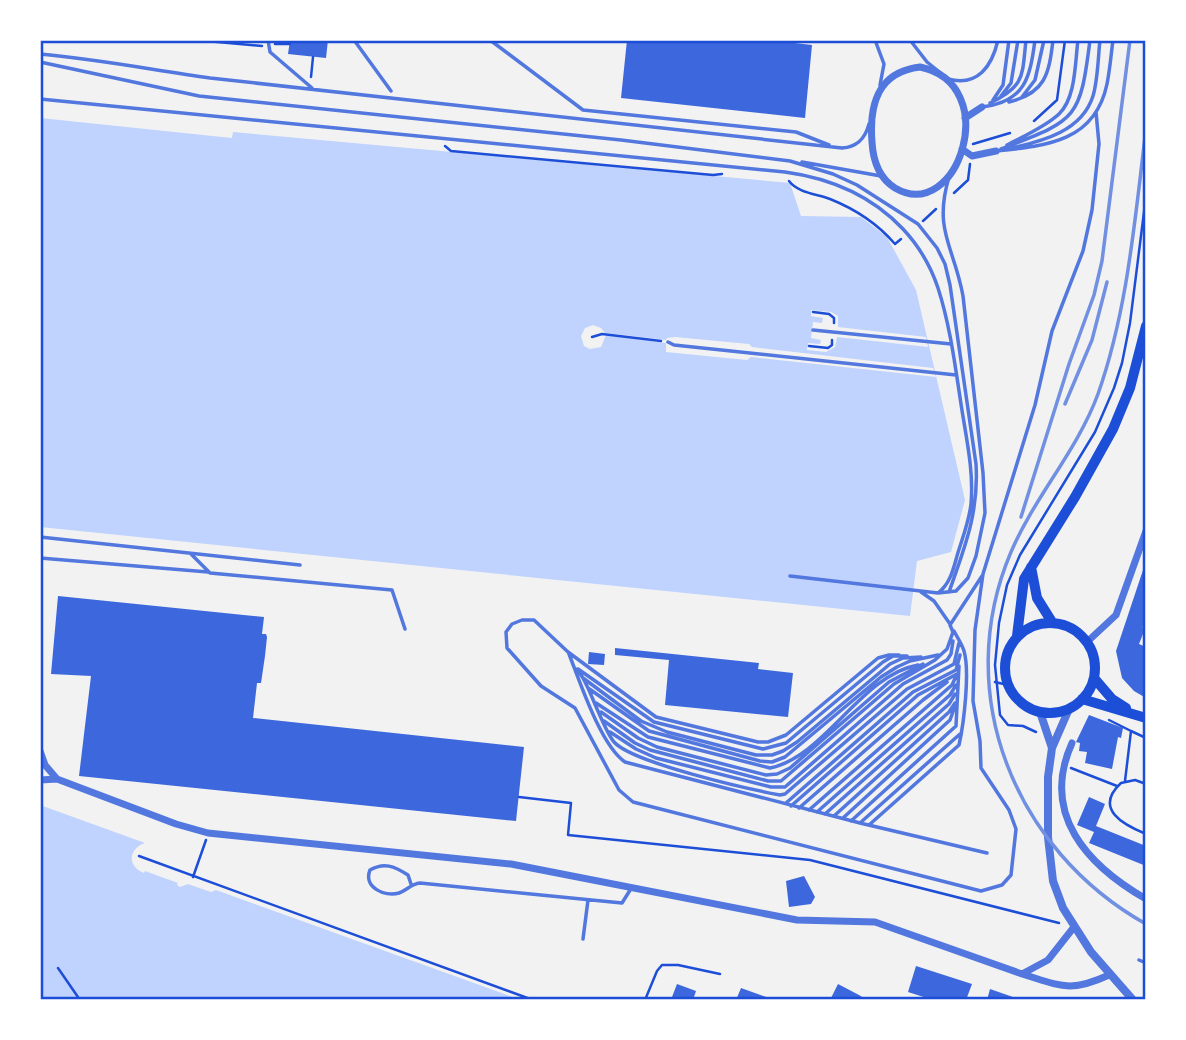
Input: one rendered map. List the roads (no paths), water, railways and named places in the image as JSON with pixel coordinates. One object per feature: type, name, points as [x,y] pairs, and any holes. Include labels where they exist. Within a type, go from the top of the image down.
[{"type":"main road","points":[[1017,636],[1024,579],[1113,429],[1130,388],[1144,344],[1146,326]]},
{"type":"main road","points":[[1031,567],[1037,598],[1052,622]]},
{"type":"main road","points":[[1052,622],[1072,628],[1087,642],[1094,660],[1094,678],[1082,699],[1069,709],[1055,713],[1040,712],[1021,702],[1008,685],[1005,662],[1008,650],[1017,636],[1033,625],[1052,622]]},
{"type":"main road","points":[[1094,678],[1112,698],[1134,714]]},
{"type":"main road","points":[[1082,699],[1146,718]]},
{"type":"street","points":[[920,67],[946,77],[962,99],[965,118],[962,149],[950,174],[939,188],[928,193],[915,194],[892,186],[882,176],[872,153],[873,109],[877,95],[887,80],[906,69],[920,67]]},
{"type":"street","points":[[965,118],[986,105]]},
{"type":"street","points":[[962,149],[972,156],[996,151]]},
{"type":"street","points":[[1087,642],[1116,615],[1146,531]]},
{"type":"street","points":[[1069,709],[1052,748],[1047,802],[1049,857],[1057,894],[1074,927],[1109,975],[1133,1000]]},
{"type":"street","points":[[1040,712],[1052,748]]},
{"type":"street","points":[[1072,743],[1064,765],[1064,807],[1069,825],[1078,842],[1105,871],[1146,899]]},
{"type":"street","points":[[40,751],[45,765],[57,779]]},
{"type":"street","points":[[40,780],[57,779],[208,834],[511,864],[797,920],[874,922],[1021,974],[1069,988],[1085,986],[1109,975]]},
{"type":"street","points":[[1021,974],[1048,960],[1074,927]]},
{"type":"lane","points":[[354,40],[391,91]]},
{"type":"lane","points":[[490,40],[583,110],[796,132],[834,148]]},
{"type":"lane","points":[[875,40],[884,71],[877,95]]},
{"type":"lane","points":[[910,40],[928,62],[946,77],[964,81],[985,71],[998,40]]},
{"type":"lane","points":[[986,105],[1003,85],[1009,40]]},
{"type":"lane","points":[[998,102],[1011,83],[1018,40]]},
{"type":"lane","points":[[998,102],[1008,95],[1018,82],[1026,40]]},
{"type":"lane","points":[[986,105],[1009,101],[1022,89],[1031,66],[1035,40]]},
{"type":"lane","points":[[1017,100],[1025,95],[1035,80],[1044,40]]},
{"type":"lane","points":[[986,105],[1017,100],[1033,94],[1045,78],[1051,61],[1053,40]]},
{"type":"lane","points":[[996,151],[1051,120],[1062,110],[1072,85],[1078,40]]},
{"type":"lane","points":[[996,151],[1058,126],[1069,117],[1079,104],[1085,86],[1090,40]]},
{"type":"lane","points":[[996,151],[1039,142],[1062,132],[1076,122],[1093,95],[1100,40]]},
{"type":"lane","points":[[996,151],[1041,147],[1083,127],[1096,112],[1107,84],[1113,40]]},
{"type":"lane","points":[[268,43],[270,51],[314,89]]},
{"type":"lane","points":[[40,54],[101,60],[135,68],[834,148],[848,148],[859,142],[867,133],[873,109]]},
{"type":"lane","points":[[40,62],[199,96],[621,140],[838,167],[882,176]]},
{"type":"lane","points":[[40,99],[785,172],[837,184],[865,198],[902,228],[935,279],[951,344],[971,471],[971,506],[951,576],[937,593]]},
{"type":"lane","points":[[926,658],[884,656],[786,735],[768,742],[758,742],[656,717],[568,653],[534,620],[517,622],[506,632],[507,648],[541,685],[575,708],[619,790],[633,802],[988,891],[1002,886],[1011,875],[1016,829],[1009,810],[984,775],[980,761],[972,679],[975,630],[983,574],[1023,445],[1052,331],[1083,251],[1092,209],[1099,144],[1096,112]]},
{"type":"lane","points":[[790,161],[833,174],[857,185],[918,224],[937,248],[945,264],[955,316],[978,488],[973,520],[949,592]]},
{"type":"lane","points":[[790,576],[937,593],[956,591],[964,584],[973,567],[985,500],[963,296],[958,270],[943,229],[944,196],[950,174]]},
{"type":"lane","points":[[813,330],[951,344]]},
{"type":"lane","points":[[668,342],[674,345],[956,375]]},
{"type":"lane","points":[[40,537],[300,565]]},
{"type":"lane","points":[[190,553],[210,573]]},
{"type":"lane","points":[[40,558],[392,590],[404,629]]},
{"type":"lane","points":[[950,625],[983,574]]},
{"type":"lane","points":[[869,825],[959,745],[962,732],[965,661],[963,648],[934,601],[917,591]]},
{"type":"lane","points":[[851,821],[956,726],[960,655],[955,634]]},
{"type":"lane","points":[[604,721],[650,750],[774,782],[787,778],[894,684],[935,660],[950,645],[955,634]]},
{"type":"lane","points":[[609,731],[636,749],[656,758],[778,788],[791,783],[904,684],[947,660],[953,648],[955,634]]},
{"type":"lane","points":[[568,653],[614,742],[649,761],[780,795],[785,794],[908,689],[954,664],[959,643]]},
{"type":"lane","points":[[568,653],[591,709],[619,758],[635,765],[791,806],[987,853]]},
{"type":"lane","points":[[576,667],[654,722],[763,749],[786,743],[903,663],[943,653]]},
{"type":"lane","points":[[598,710],[638,738],[657,747],[772,775],[790,768],[880,677],[888,659],[899,655]]},
{"type":"lane","points":[[785,804],[915,694],[956,670],[960,655]]},
{"type":"lane","points":[[594,701],[648,737],[770,768],[785,764],[801,753],[898,660],[913,657]]},
{"type":"lane","points":[[583,678],[651,727],[764,755],[783,751],[797,742],[880,677],[935,660]]},
{"type":"lane","points":[[791,806],[915,694],[958,675]]},
{"type":"lane","points":[[799,807],[923,700],[958,675]]},
{"type":"lane","points":[[809,810],[952,685],[958,675]]},
{"type":"lane","points":[[817,812],[950,695],[958,675]]},
{"type":"lane","points":[[588,688],[649,731],[765,762],[779,760],[791,754],[880,677]]},
{"type":"lane","points":[[825,814],[939,713],[953,698],[958,686]]},
{"type":"lane","points":[[834,817],[953,708],[957,694]]},
{"type":"lane","points":[[843,819],[950,720],[956,704]]},
{"type":"lane","points":[[860,823],[962,732]]},
{"type":"lane","points":[[411,884],[408,875],[390,866],[379,865],[370,870],[367,876],[368,883],[376,890],[388,892],[399,893],[411,884],[420,883],[622,903],[632,887]]},
{"type":"lane","points":[[583,939],[588,900]]},
{"type":"lane","points":[[1139,960],[1146,963]]},
{"type":"water","points":[[40,118],[232,138],[233,132],[790,183],[801,216],[861,217],[887,237],[916,290],[965,500],[951,552],[917,561],[910,616],[40,527]]},
{"type":"water","points":[[40,805],[145,843],[135,849],[132,858],[138,870],[144,873],[145,871],[178,883],[180,887],[188,884],[211,892],[216,890],[521,1000],[40,1000]]},
{"type":"railway","points":[[1021,517],[1069,364],[1094,295],[1102,261],[1130,40]]},
{"type":"railway","points":[[1146,129],[1129,263],[1108,362],[1098,394],[1079,435],[1011,552],[994,605],[988,659],[993,712],[1006,763],[1029,811],[1061,854],[1100,893],[1146,924]]},
{"type":"railway","points":[[1065,404],[1092,340],[1107,282]]}]
